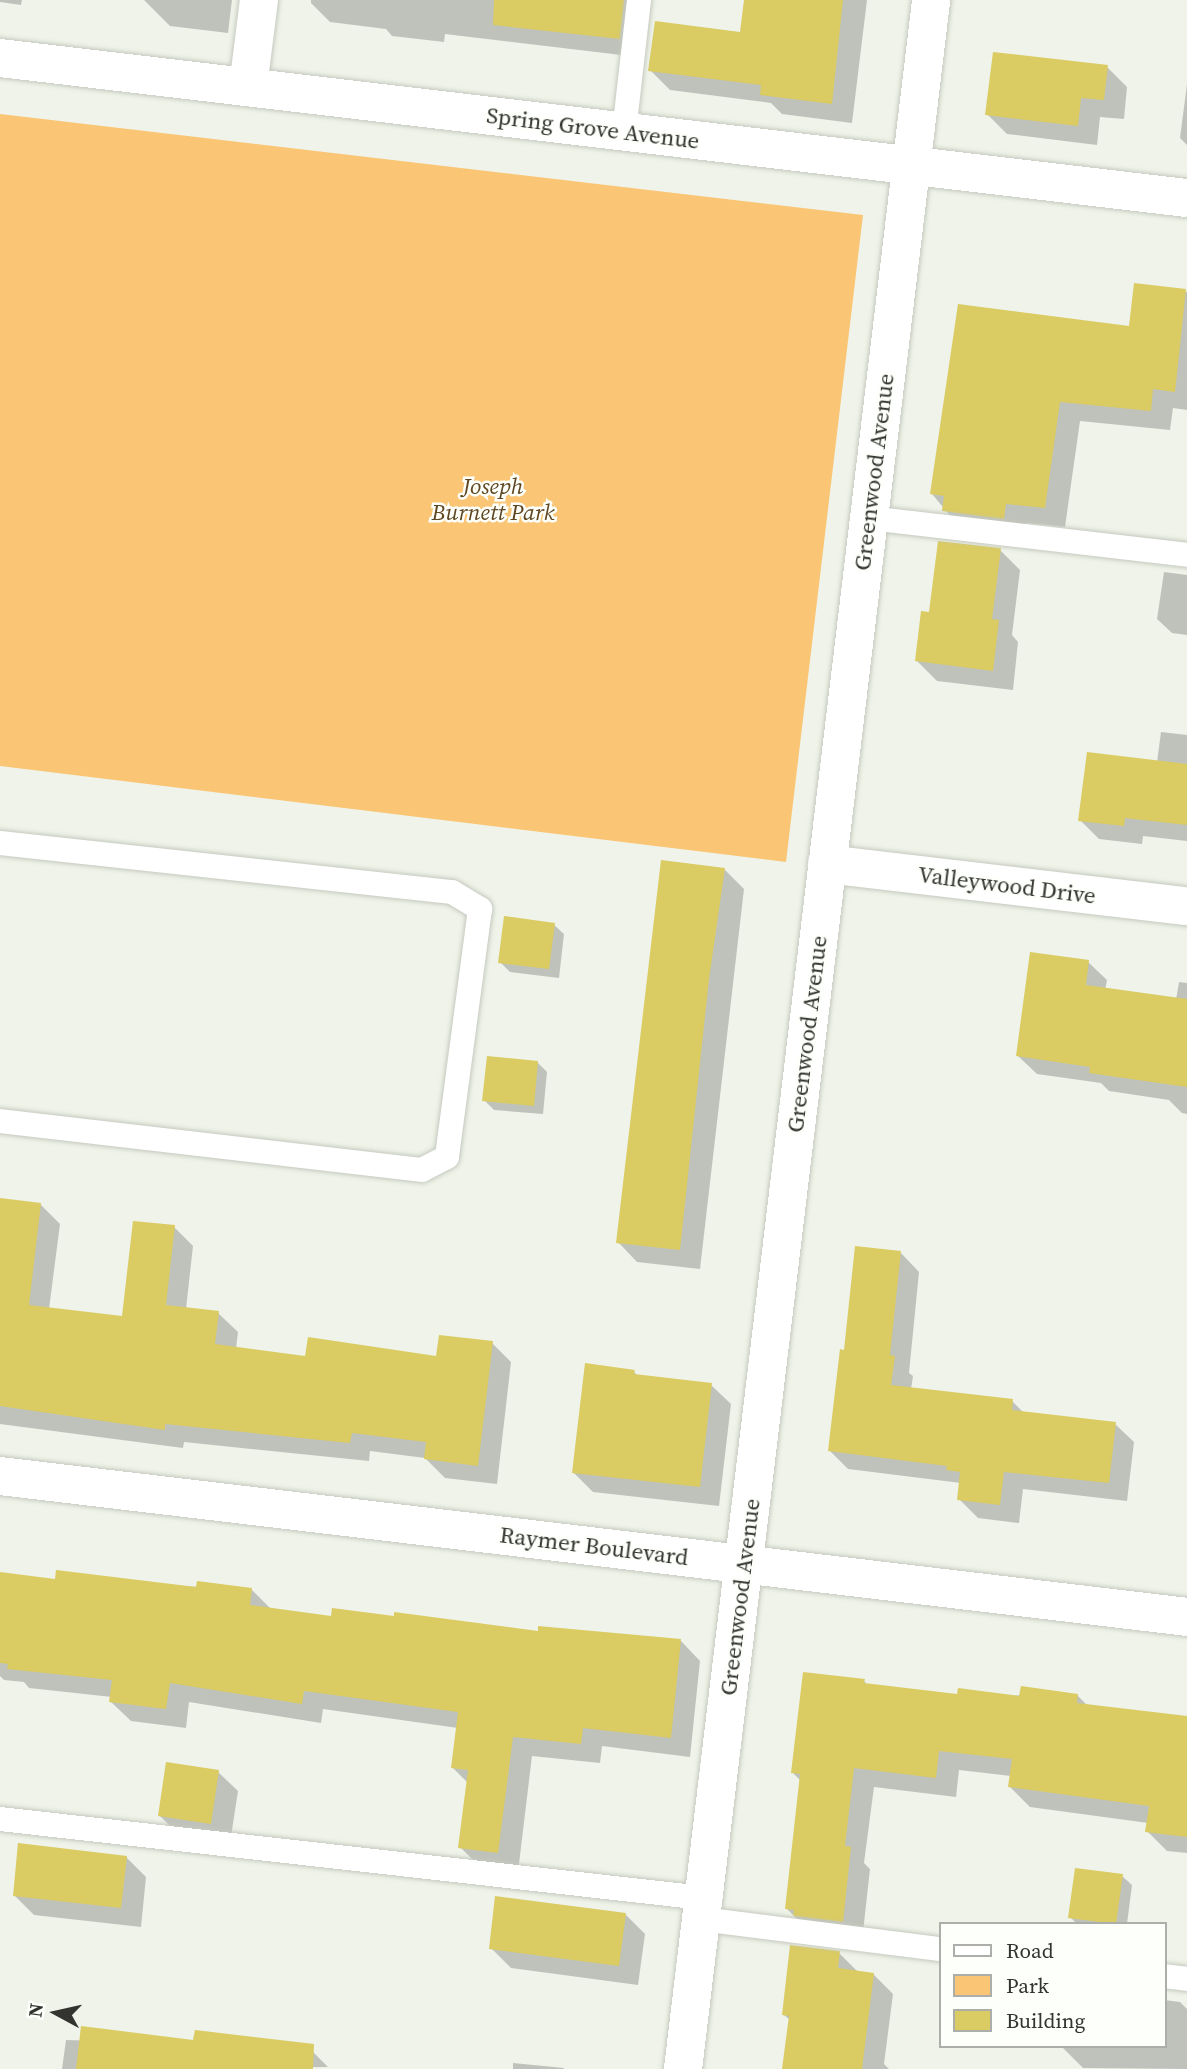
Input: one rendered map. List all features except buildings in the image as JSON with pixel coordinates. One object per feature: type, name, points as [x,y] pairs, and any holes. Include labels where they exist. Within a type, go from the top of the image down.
[{"type":"street","points":[[248,87],[259,0]]},
{"type":"street","name":"Greenwood Avenue","points":[[683,2069],[931,0]]},
{"type":"street","name":"Spring Grove Avenue","points":[[0,58],[1187,198]]},
{"type":"street","name":"Valleywood Drive","points":[[827,864],[1187,906]]},
{"type":"street","name":"Raymer Boulevard","points":[[0,1476],[1187,1617]]},
{"type":"lane","points":[[624,132],[639,0]]},
{"type":"lane","points":[[869,518],[1187,555]]},
{"type":"lane","points":[[0,843],[452,892],[480,909],[447,1157],[422,1170],[0,1121]]},
{"type":"lane","points":[[0,1819],[702,1908],[939,1949]]},
{"type":"lane","points":[[1166,1976],[1187,1979]]},
{"type":"green space","name":"Joseph Burnett Park","points":[[0,114],[863,215],[786,862],[0,766]]}]
